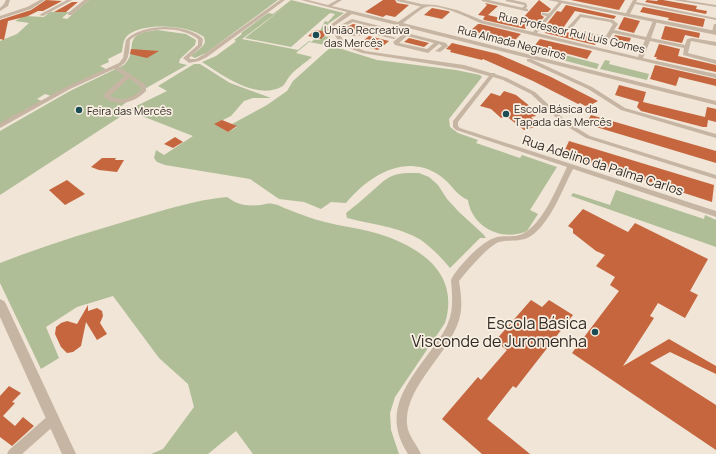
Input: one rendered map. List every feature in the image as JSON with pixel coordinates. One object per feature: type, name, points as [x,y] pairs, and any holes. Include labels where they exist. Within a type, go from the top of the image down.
[{"type":"street","points":[[0,10],[6,5],[8,0]]},
{"type":"street","points":[[0,18],[29,8],[43,0]]},
{"type":"street","points":[[41,15],[70,0]]},
{"type":"street","points":[[70,14],[87,0]]},
{"type":"street","points":[[0,126],[68,88],[121,64],[126,58],[127,44],[130,38],[139,32],[150,30],[175,30],[196,35],[201,39],[200,45],[186,58],[189,61],[201,58],[283,0]]},
{"type":"street","name":"Rua Almada Negreiros","points":[[303,0],[716,103]]},
{"type":"street","points":[[329,6],[340,0]]},
{"type":"street","points":[[399,24],[427,0]]},
{"type":"street","points":[[422,5],[432,0]]},
{"type":"street","points":[[551,0],[655,21],[715,30]]},
{"type":"street","points":[[566,0],[715,30]]},
{"type":"street","points":[[675,0],[716,6]]},
{"type":"street","points":[[628,13],[634,1],[716,19]]},
{"type":"street","points":[[534,34],[546,15],[560,2]]},
{"type":"street","name":"Rua Professor Rui Luís Gomes","points":[[422,5],[452,9],[482,22],[716,76]]},
{"type":"street","points":[[351,12],[332,24],[336,34],[343,44],[364,52],[464,67],[493,74],[529,90],[542,99],[565,123],[588,137],[716,177]]},
{"type":"street","points":[[583,15],[613,22],[616,24],[612,31],[609,37],[604,38],[572,31],[569,28],[577,16],[583,15]]},
{"type":"street","points":[[381,27],[374,28],[361,35],[337,28],[352,20],[381,27],[438,42],[445,45],[438,51]]},
{"type":"street","points":[[640,59],[655,21]]},
{"type":"street","points":[[369,31],[394,38]]},
{"type":"street","points":[[612,31],[687,47]]},
{"type":"street","points":[[336,34],[352,33]]},
{"type":"street","points":[[406,34],[396,42],[397,44],[428,51],[438,42]]},
{"type":"street","points":[[716,44],[689,40],[686,54],[688,56],[716,62]]},
{"type":"street","points":[[517,53],[590,88],[623,110],[716,136]]},
{"type":"street","points":[[533,62],[540,59]]},
{"type":"street","points":[[115,67],[143,85],[144,90],[130,101],[125,102],[106,96],[128,76]]},
{"type":"street","name":"Rua Adelino da Palma Carlos","points":[[493,74],[455,122],[456,128],[464,132],[716,214]]},
{"type":"street","points":[[415,454],[404,435],[401,422],[402,411],[409,392],[454,322],[457,306],[455,280],[491,242],[501,239],[516,239],[531,233],[545,214],[572,167]]},
{"type":"street","points":[[0,304],[69,454]]},
{"type":"street","points":[[13,454],[53,419]]},
{"type":"lane","points":[[398,0],[422,5]]},
{"type":"lane","points":[[483,0],[527,10]]},
{"type":"lane","points":[[507,0],[525,4],[526,6],[523,9]]},
{"type":"green space","points":[[89,0],[278,0],[206,53],[195,58],[191,56],[203,46],[205,42],[204,37],[197,33],[178,28],[166,27],[145,28],[135,31],[125,38],[122,52],[108,59],[109,62],[100,66],[106,69],[51,96],[45,94],[37,99],[42,101],[0,124],[0,41],[17,34],[29,23],[15,21],[24,16],[44,17],[50,12],[69,12],[62,18],[67,19]]},
{"type":"green space","points":[[291,0],[344,13],[328,24],[327,26],[330,31],[320,31],[325,21],[328,22],[335,14],[330,13],[291,47],[245,38],[287,5],[242,39],[298,50],[309,41],[311,42],[315,39],[320,40],[322,36],[331,37],[325,45],[309,42],[296,53],[312,57],[294,72],[281,87],[271,90],[250,88],[229,79],[202,62],[216,56],[235,42],[236,41],[234,40],[242,34],[241,33],[268,13],[273,14]]},
{"type":"green space","name":"Feira das Mercês","points":[[157,30],[186,34],[196,40],[195,45],[180,59],[179,63],[187,65],[141,91],[120,107],[126,113],[0,195],[0,131],[70,91],[124,65],[129,59],[134,39],[138,35],[145,32]]},
{"type":"green space","points":[[469,32],[523,44],[599,64],[597,69],[466,35]]},
{"type":"green space","points":[[332,46],[377,60],[456,70],[480,75],[482,77],[449,119],[450,127],[458,133],[478,140],[476,143],[520,158],[522,155],[557,167],[530,210],[538,214],[527,231],[508,235],[490,230],[482,225],[476,218],[471,210],[468,200],[460,196],[443,178],[430,170],[417,166],[404,166],[378,175],[366,183],[346,203],[331,202],[321,209],[304,202],[279,199],[250,179],[165,165],[157,162],[154,158],[156,150],[164,155],[193,136],[142,116],[137,111],[130,109],[167,91],[158,86],[194,64],[200,64],[230,83],[271,98],[253,98],[244,101],[231,116],[215,124],[228,132],[237,127],[232,124],[267,105],[287,91],[293,81]]},
{"type":"green space","points":[[605,60],[610,61],[609,64],[649,74],[647,80],[600,69]]},
{"type":"green space","points":[[419,173],[429,177],[438,185],[447,199],[459,212],[486,238],[480,238],[450,268],[429,246],[413,236],[385,226],[347,218],[346,213],[382,182],[395,175]]},
{"type":"green space","points":[[616,190],[704,219],[705,215],[716,220],[716,247],[571,196],[573,193],[610,205]]},
{"type":"green space","points":[[227,197],[243,205],[275,204],[301,215],[388,237],[419,252],[431,262],[441,275],[447,289],[448,305],[445,323],[395,397],[390,413],[391,430],[399,454],[253,454],[236,431],[208,454],[151,454],[163,449],[194,407],[188,384],[159,358],[113,296],[77,307],[46,327],[59,358],[41,369],[0,283],[0,263],[48,245],[130,220],[190,203]]},
{"type":"building","points":[[46,0],[62,1],[43,11],[38,11],[28,16],[8,21],[4,40],[0,39],[0,20],[31,10]]},
{"type":"building","points":[[383,0],[395,0],[397,3],[409,5],[395,17],[386,15],[383,17],[365,12]]},
{"type":"building","points":[[539,0],[551,9],[548,12],[541,12],[541,15],[544,17],[539,23],[532,21],[525,29],[484,20],[483,19],[485,16],[478,15],[487,5],[485,3],[498,6],[488,15],[513,21],[522,19]]},
{"type":"building","points":[[571,0],[625,0],[619,10]]},
{"type":"building","points":[[647,0],[663,0],[697,6],[696,9],[707,11],[706,14],[645,2]]},
{"type":"building","points":[[72,2],[78,2],[66,12],[54,12]]},
{"type":"building","points":[[566,5],[616,16],[614,19],[575,11],[561,31],[599,39],[595,45],[545,33],[551,26],[546,25],[557,11],[561,12]]},
{"type":"building","points":[[643,7],[705,19],[703,27],[668,20],[669,18],[640,12]]},
{"type":"building","points":[[432,8],[450,12],[442,19],[424,15]]},
{"type":"building","points":[[624,17],[640,21],[634,33],[618,29]]},
{"type":"building","points":[[353,24],[368,27],[360,31],[348,31],[345,28]]},
{"type":"building","points":[[478,24],[521,34],[515,40],[470,31]]},
{"type":"building","points":[[665,26],[700,33],[699,38],[685,35],[682,43],[661,39]]},
{"type":"building","name":"União Recreativa das Mercês","points":[[315,30],[328,32],[321,39],[308,36]]},
{"type":"building","points":[[615,35],[631,38],[627,47],[610,43]]},
{"type":"building","points":[[369,36],[389,41],[378,50],[358,45]]},
{"type":"building","points":[[409,38],[429,43],[424,47],[404,42]]},
{"type":"building","points":[[540,39],[592,51],[587,59],[535,45]]},
{"type":"building","points":[[452,43],[498,54],[551,77],[598,101],[587,107],[580,103],[578,104],[533,81],[483,59],[450,52],[451,50],[446,49]]},
{"type":"building","points":[[659,44],[680,49],[678,56],[716,65],[716,72],[656,59],[657,57],[654,57]]},
{"type":"building","points":[[131,49],[159,51],[147,58],[130,54]]},
{"type":"building","points":[[655,65],[716,79],[716,86],[679,77],[676,86],[650,79]]},
{"type":"building","points":[[619,85],[646,92],[643,102],[705,117],[707,107],[716,109],[716,122],[708,120],[707,127],[703,127],[641,111],[637,107],[639,102],[615,95]]},
{"type":"building","points":[[504,91],[516,95],[531,107],[527,108],[536,116],[531,117],[535,121],[532,122],[538,126],[524,130],[506,116],[501,118],[491,109],[480,106],[491,93],[500,96]]},
{"type":"building","points":[[591,115],[716,151],[716,163],[586,124]]},
{"type":"building","points":[[222,120],[237,126],[228,132],[214,124]]},
{"type":"building","points":[[175,137],[183,142],[173,148],[164,144]]},
{"type":"building","points":[[569,141],[714,185],[712,202],[563,154]]},
{"type":"building","points":[[102,158],[116,158],[115,160],[124,160],[117,172],[99,170],[91,167]]},
{"type":"building","points":[[67,180],[85,194],[65,205],[49,190]]},
{"type":"building","points":[[583,209],[628,232],[635,223],[708,259],[690,291],[698,295],[685,318],[658,303],[650,316],[654,318],[623,366],[669,339],[716,366],[716,374],[670,352],[650,363],[716,405],[716,450],[572,353],[619,291],[610,285],[615,277],[596,266],[605,255],[596,251],[573,233],[573,229],[568,226]]},
{"type":"building","points":[[531,300],[542,307],[549,300],[573,315],[516,388],[513,386],[487,419],[530,454],[482,454],[442,419],[478,377],[481,380],[507,350],[495,341]]},
{"type":"building","points":[[88,305],[88,311],[97,308],[102,311],[103,316],[100,323],[107,334],[97,340],[86,322],[81,346],[73,352],[67,353],[61,347],[55,334],[56,327],[67,321],[77,324]]},
{"type":"building","points":[[9,386],[21,393],[12,402],[15,403],[3,416],[15,426],[23,417],[34,426],[12,446],[0,437],[0,396]]},
{"type":"place","name":"União Recreativa das Mercês","points":[[316,35]]},
{"type":"place","name":"Feira das Mercês","points":[[79,110]]},
{"type":"place","name":"Escola Básica da Tapada das Mercês","points":[[506,114]]},
{"type":"place","name":"Escola Básica Visconde de Juromenha","points":[[595,332]]}]
